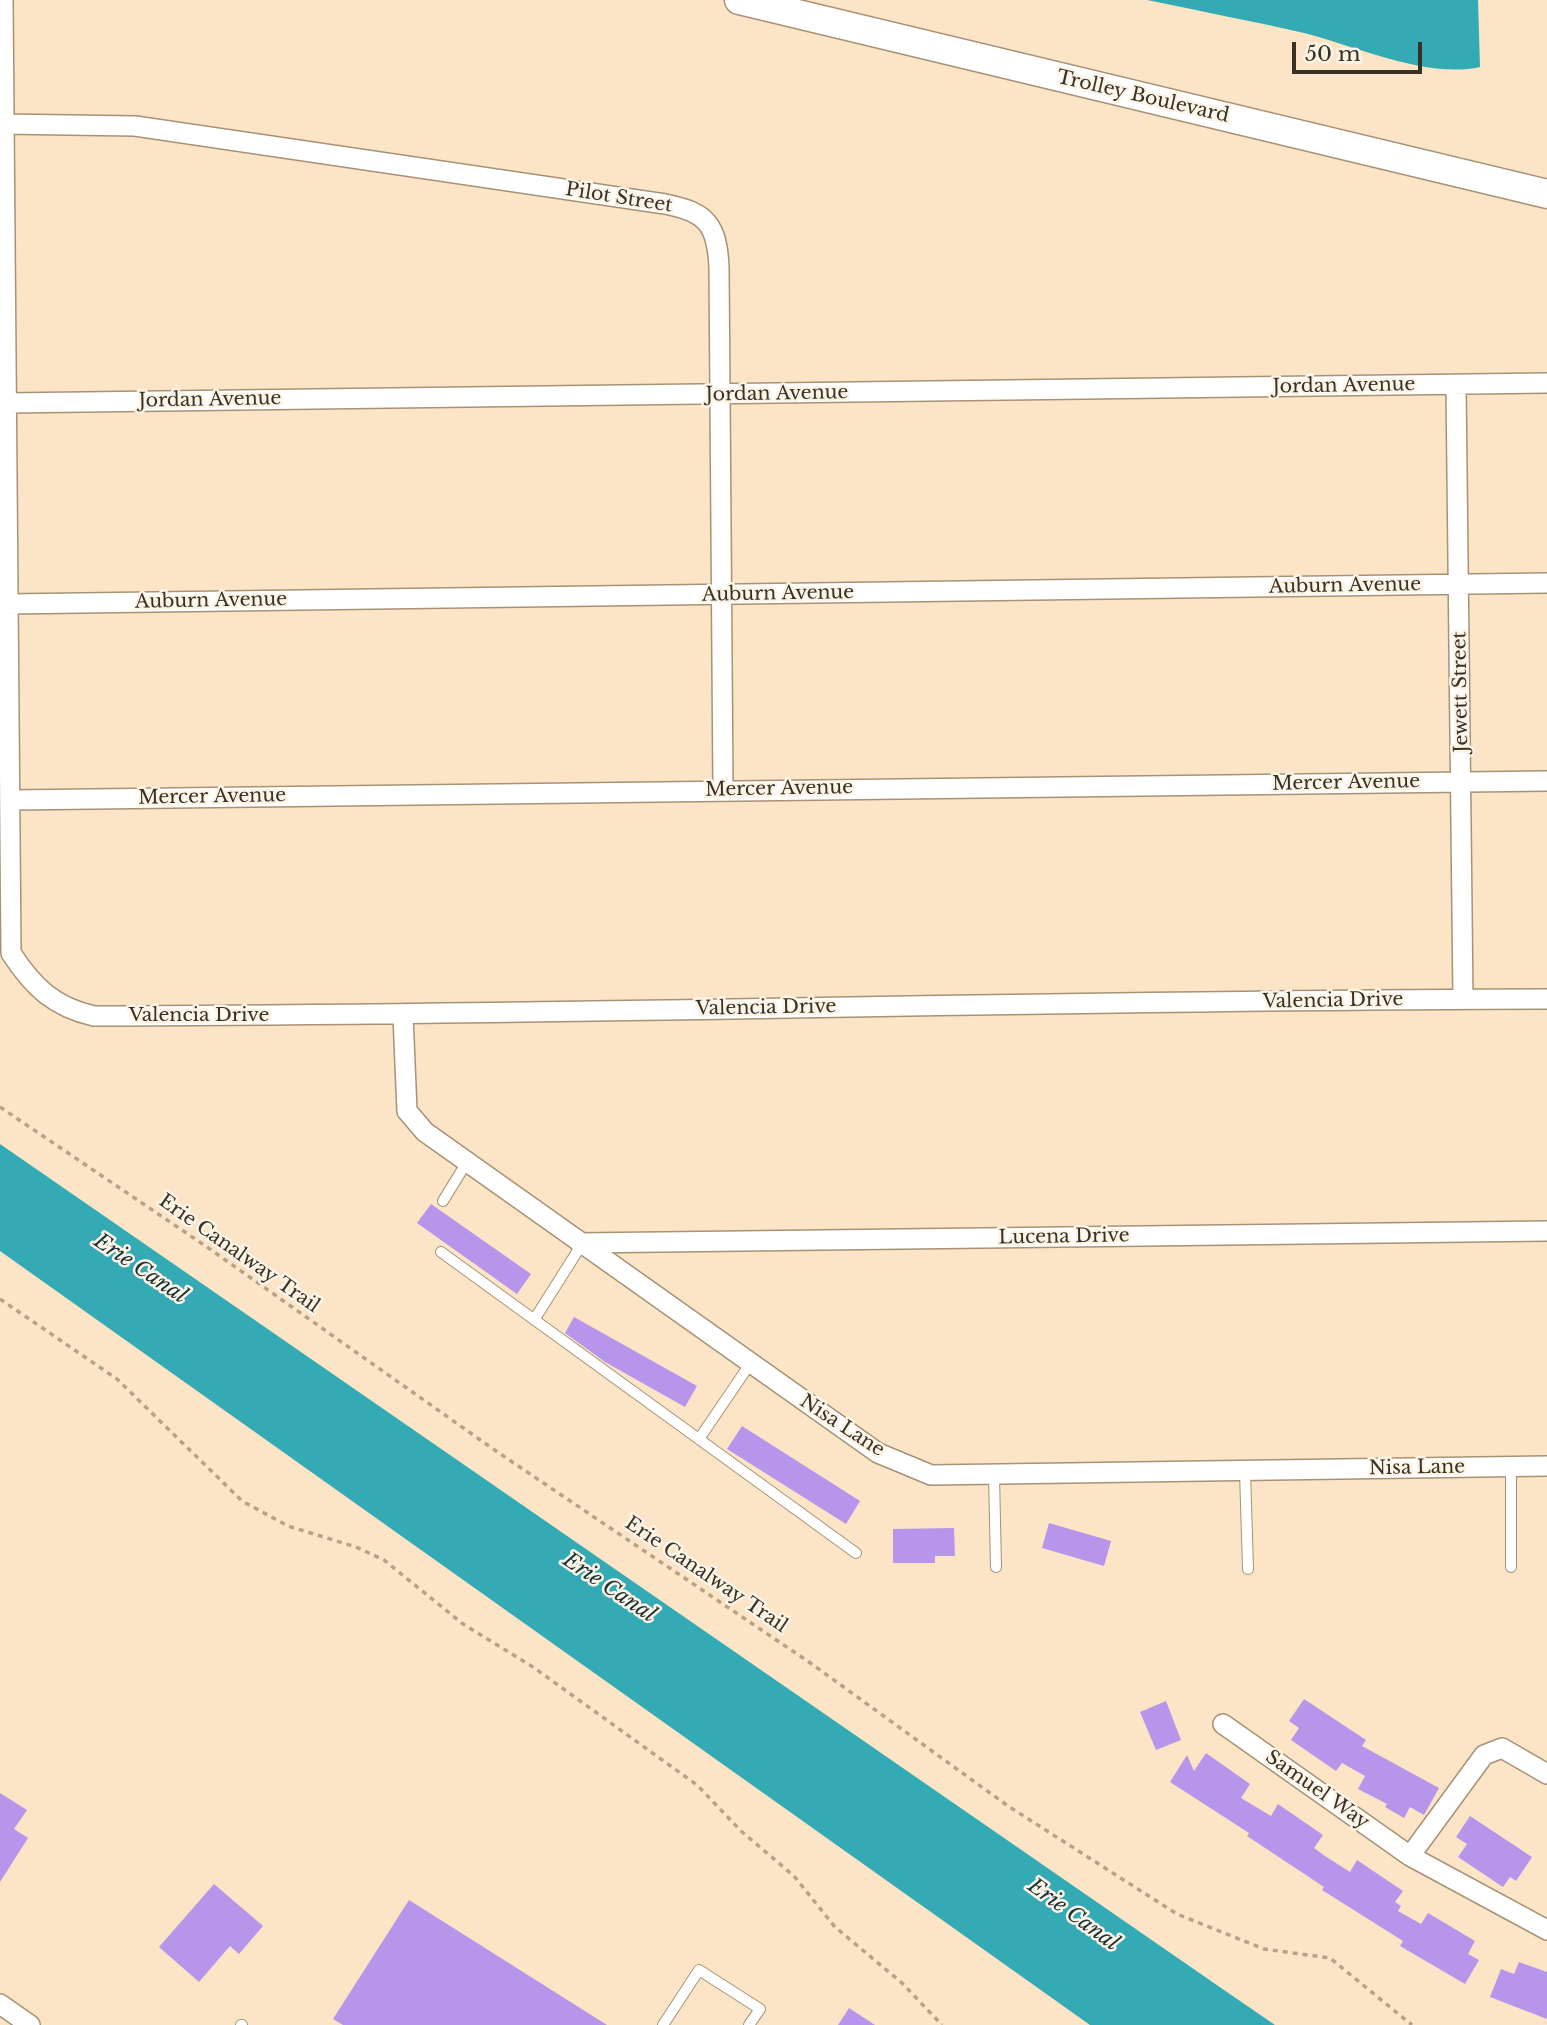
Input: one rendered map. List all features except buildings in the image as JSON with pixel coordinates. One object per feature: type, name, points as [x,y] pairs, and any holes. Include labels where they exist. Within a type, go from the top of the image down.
[{"type":"street","points":[[2,0],[12,800]]},
{"type":"street","name":"Trolley Boulevard","points":[[739,0],[1547,194]]},
{"type":"street","name":"Pilot Street","points":[[2,124],[135,126],[685,208],[699,214],[712,228],[718,244],[723,789]]},
{"type":"street","name":"Jordan Avenue","points":[[7,403],[1547,383]]},
{"type":"street","name":"Jewett Street","points":[[1456,384],[1463,999]]},
{"type":"street","name":"Auburn Avenue","points":[[9,604],[1547,583]]},
{"type":"street","name":"Mercer Avenue","points":[[12,800],[723,789],[1547,781]]},
{"type":"street","name":"Valencia Drive","points":[[12,800],[11,953],[27,978],[46,997],[71,1011],[94,1016],[404,1015],[1547,999]]},
{"type":"street","name":"Nisa Lane","points":[[404,1015],[407,1111],[425,1132],[878,1452],[931,1475],[1547,1466]]},
{"type":"street","name":"Lucena Drive","points":[[581,1244],[1547,1231]]},
{"type":"street","name":"Samuel Way","points":[[1223,1724],[1410,1856],[1547,1930]]},
{"type":"street","points":[[1410,1856],[1484,1755],[1502,1748],[1547,1774]]},
{"type":"street","points":[[0,2004],[30,2025]]},
{"type":"lane","points":[[443,1201],[467,1162]]},
{"type":"lane","points":[[534,1320],[581,1244]]},
{"type":"lane","points":[[441,1252],[856,1553]]},
{"type":"lane","points":[[699,1440],[750,1364]]},
{"type":"lane","points":[[1511,1467],[1511,1567]]},
{"type":"lane","points":[[1245,1471],[1248,1569]]},
{"type":"lane","points":[[994,1475],[996,1567]]},
{"type":"lane","points":[[663,2025],[699,1970],[760,2009],[749,2025]]},
{"type":"path","name":"Erie Canalway Trail","points":[[0,1107],[207,1247],[496,1451],[809,1662],[1008,1806],[1177,1914],[1264,1949],[1331,1958],[1412,2025]]},
{"type":"path","points":[[0,1299],[117,1379],[242,1501],[288,1526],[356,1547],[384,1560],[463,1625],[533,1667],[697,1785],[741,1831],[794,1876],[835,1927],[902,1983],[942,2025]]},
{"type":"water","points":[[1147,0],[1478,0],[1480,67],[1459,70],[1415,65],[1304,33]]},
{"type":"water","name":"Erie Canal","points":[[0,1144],[1275,2025],[1090,2025],[0,1251]]}]
